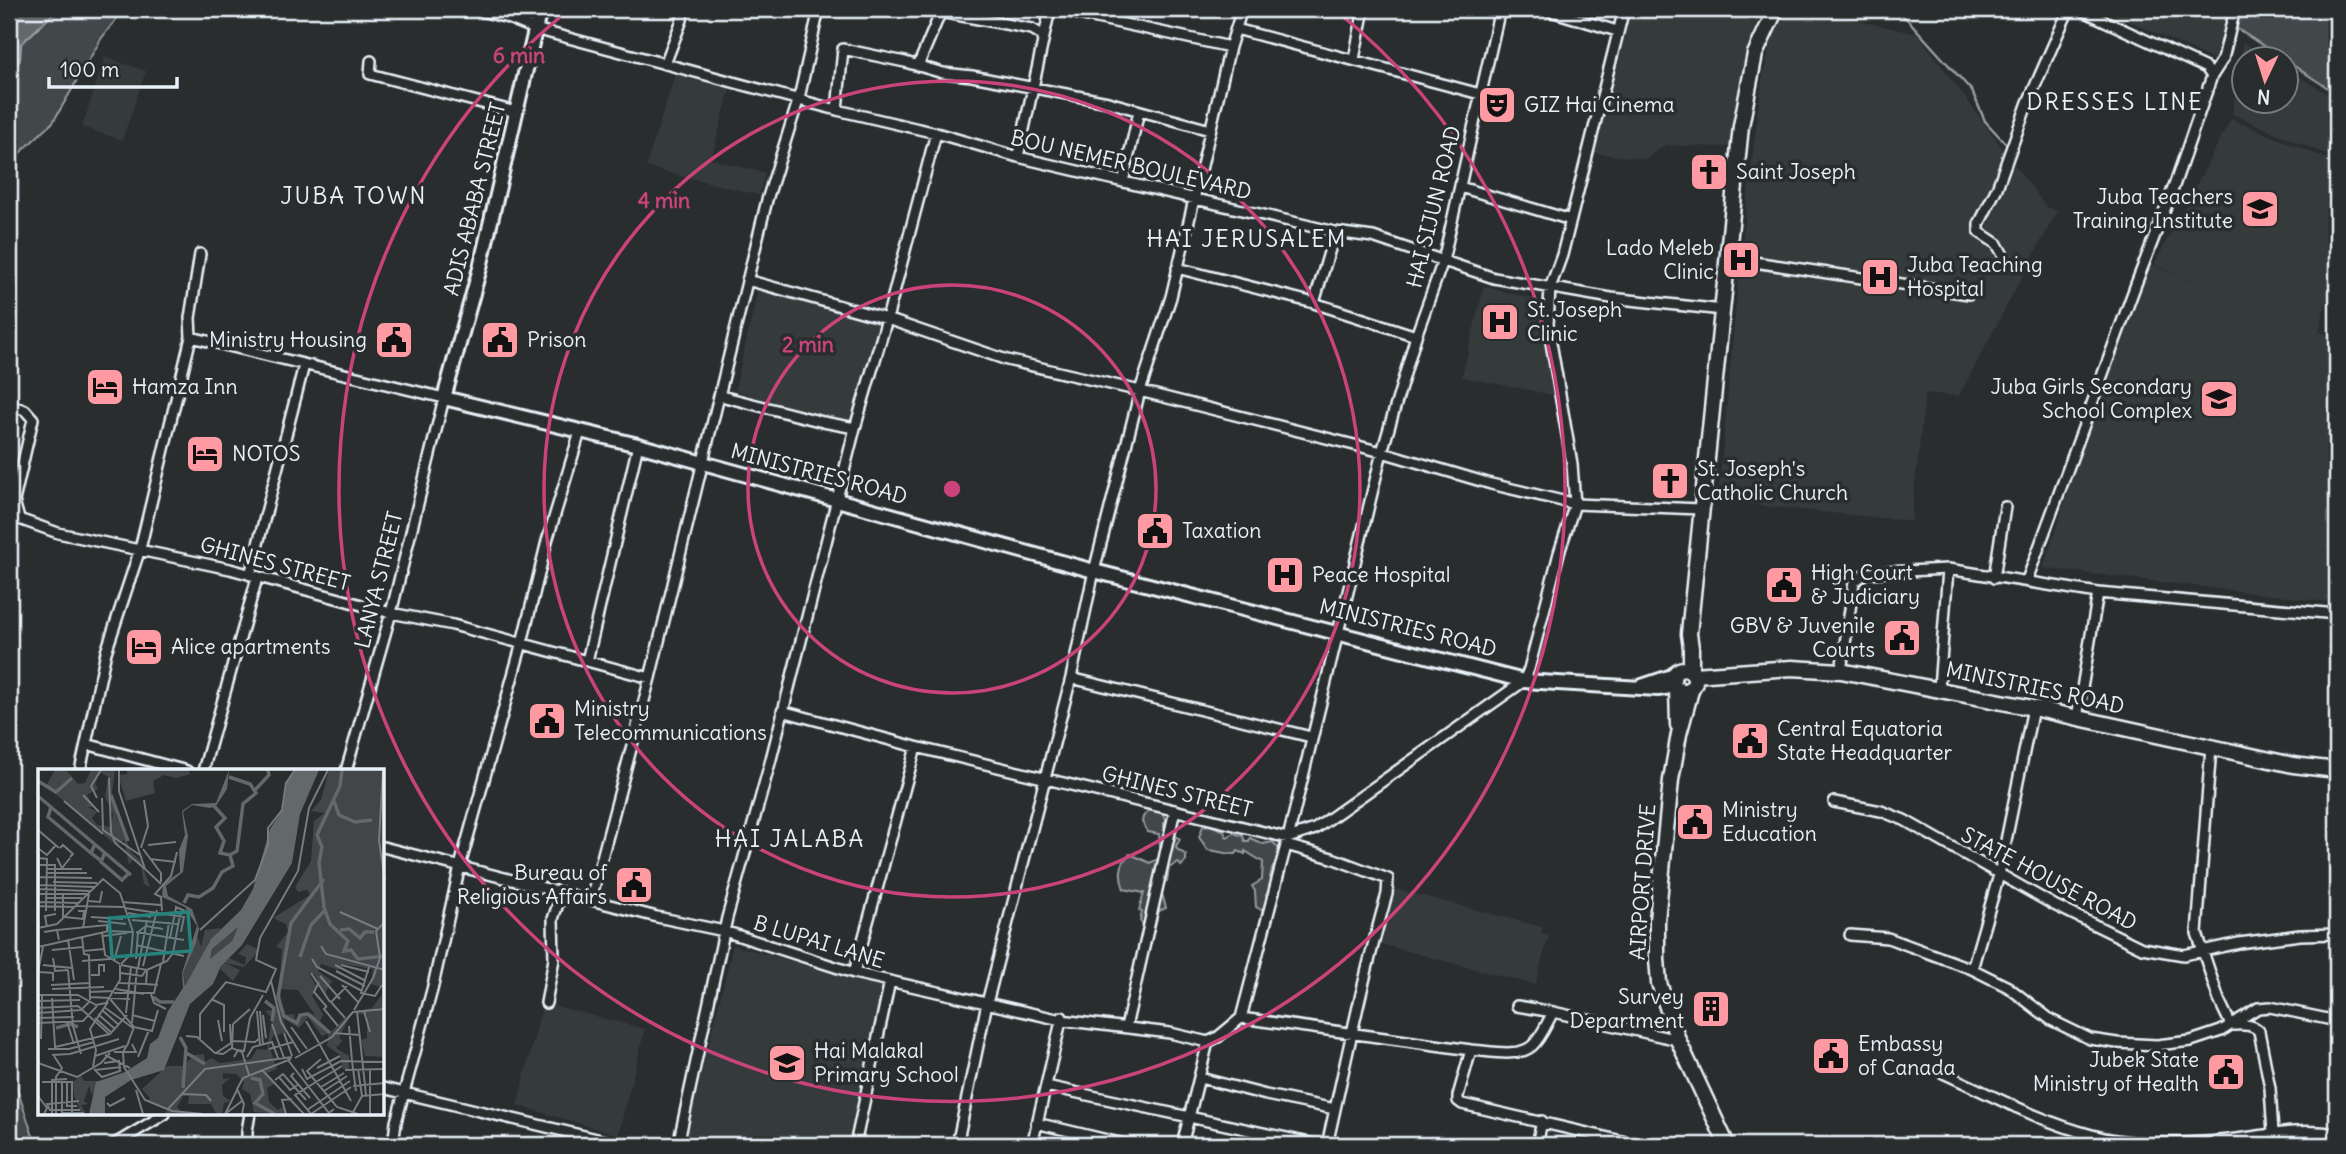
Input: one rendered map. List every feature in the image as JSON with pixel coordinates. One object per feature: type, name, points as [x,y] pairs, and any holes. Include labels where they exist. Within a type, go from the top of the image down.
[{"type":"main road","name":"AIRPORT DRIVE","points":[[1727,1145],[1678,1040],[1662,992],[1657,959],[1657,920],[1671,780],[1685,680],[1682,652],[1689,634],[1741,126],[1755,54],[1776,9]]},
{"type":"main road","name":"MINISTRIES ROAD","points":[[1685,680],[1721,673],[1791,668],[1841,671],[1939,688],[2293,765],[2337,770]]},
{"type":"street","name":"BOU NEMER BOULEVARD","points":[[473,9],[508,18],[535,29],[1018,156],[1335,232],[1373,237],[1494,278],[1611,299],[1723,310]]},
{"type":"street","name":"ADIS ABABA STREET","points":[[444,398],[480,268],[540,9]]},
{"type":"street","points":[[665,64],[682,20],[683,9]]},
{"type":"street","points":[[591,899],[704,464],[767,200],[799,98],[819,9]]},
{"type":"street","points":[[924,9],[942,10],[998,24],[1032,29],[1044,36]]},
{"type":"street","points":[[1018,156],[1052,9],[1230,47]]},
{"type":"street","points":[[957,1145],[987,1003],[1071,678],[1094,571],[1140,391],[1171,296],[1230,47],[1242,9]]},
{"type":"street","points":[[1354,59],[1364,9]]},
{"type":"street","name":"HAI SIJUN ROAD","points":[[1241,1018],[1382,452],[1416,336],[1443,261],[1500,9]]},
{"type":"street","points":[[1544,9],[1616,31]]},
{"type":"street","points":[[1287,841],[1315,829],[1524,681],[1530,669],[1574,504],[1572,464],[1548,325],[1550,288],[1571,220],[1616,31],[1624,9]]},
{"type":"street","points":[[2008,264],[1997,244],[1979,232],[1979,224],[1997,188],[2028,102],[2069,9]]},
{"type":"street","points":[[2079,9],[2206,68],[2212,76]]},
{"type":"street","points":[[2027,580],[2175,187],[2212,76],[2223,59],[2235,9]]},
{"type":"street","points":[[918,66],[942,10]]},
{"type":"street","points":[[1236,29],[1480,94]]},
{"type":"street","points":[[837,110],[843,49],[943,73],[1034,88],[1139,111],[1210,130]]},
{"type":"street","points":[[371,61],[370,74],[516,112]]},
{"type":"street","points":[[1123,182],[1139,111]]},
{"type":"street","points":[[678,1145],[724,931],[855,428],[936,133]]},
{"type":"street","points":[[1460,187],[1571,220]]},
{"type":"street","points":[[1314,303],[1335,232]]},
{"type":"street","points":[[80,769],[106,652],[140,549],[191,337],[190,318],[200,254]]},
{"type":"street","points":[[1727,258],[1969,294]]},
{"type":"street","points":[[1177,268],[1314,303],[1416,336]]},
{"type":"street","points":[[747,280],[887,319],[1007,360],[1382,452],[1491,484],[1574,504],[1701,509]]},
{"type":"street","name":"MINISTRIES ROAD","points":[[191,337],[638,445],[1094,571],[1338,631],[1524,681],[1641,686],[1685,680]]},
{"type":"street","points":[[204,769],[304,365]]},
{"type":"street","points":[[721,396],[855,428]]},
{"type":"street","name":"LANYA STREET","points":[[347,769],[391,613],[444,398]]},
{"type":"street","name":"GHINES STREET","points":[[9,404],[25,410],[33,419],[14,501],[14,520],[58,533],[253,576],[391,613],[453,625],[650,678]]},
{"type":"street","points":[[393,1145],[396,1122],[432,990],[460,866],[522,643],[547,541],[580,432]]},
{"type":"street","points":[[587,661],[638,445]]},
{"type":"street","points":[[1994,578],[2005,508]]},
{"type":"street","points":[[1939,688],[1948,569]]},
{"type":"street","points":[[1841,671],[1854,582],[1867,573],[1948,569],[2098,593],[2337,614]]},
{"type":"street","points":[[2077,718],[2098,593]]},
{"type":"street","points":[[1071,678],[1311,737]]},
{"type":"street","points":[[1972,969],[1999,875],[2034,708]]},
{"type":"street","name":"GHINES STREET","points":[[782,711],[1287,841],[1388,879],[1387,894],[1351,1034]]},
{"type":"street","points":[[86,744],[180,769]]},
{"type":"street","points":[[854,973],[916,747]]},
{"type":"street","points":[[2211,747],[2204,866],[2197,927],[2219,1000],[2231,1025]]},
{"type":"street","name":"STATE HOUSE ROAD","points":[[1834,802],[1881,811],[1904,820],[2053,905],[2143,948],[2169,954],[2203,952],[2239,943],[2288,936],[2337,934]]},
{"type":"street","points":[[1126,1027],[1175,810]]},
{"type":"street","name":"B LUPAI LANE","points":[[385,847],[724,931],[854,973],[1060,1020],[1170,1033],[1208,1042]]},
{"type":"street","points":[[546,1003],[554,959],[553,919],[562,892]]},
{"type":"street","points":[[1850,935],[1888,938],[1972,969],[2008,987],[2051,1020],[2091,1038],[2116,1044],[2157,1045],[2191,1041],[2221,1031],[2258,1009],[2270,1007],[2337,1021]]},
{"type":"street","points":[[855,1145],[890,981]]},
{"type":"street","points":[[1517,1006],[1678,1040]]},
{"type":"street","points":[[1182,1145],[1208,1042],[1241,1018],[1471,1050],[1524,1051],[1534,1044],[1553,1013]]},
{"type":"street","points":[[1032,1145],[1062,1017],[1060,1020]]},
{"type":"street","points":[[2231,1025],[2246,1025],[2259,1031],[2270,1088],[2273,1133]]},
{"type":"street","points":[[1326,1145],[1344,1077],[1351,1034]]},
{"type":"street","points":[[1471,1050],[1458,1101],[1639,1145]]},
{"type":"street","points":[[1943,1073],[2093,1136],[2143,1142],[2206,1144],[2273,1133],[2320,1131],[2337,1134]]},
{"type":"street","points":[[1200,1078],[1335,1110]]},
{"type":"street","points":[[1046,1086],[1319,1145]]},
{"type":"street","points":[[385,1089],[622,1145]]},
{"type":"street","points":[[113,1145],[162,1116]]},
{"type":"street","points":[[247,1145],[250,1116]]},
{"type":"street","points":[[1537,1145],[1542,1121]]},
{"type":"street","points":[[1036,1122],[1128,1145]]},
{"type":"shaded area","points":[[9,9],[58,9],[21,44],[20,60],[9,74]]},
{"type":"shaded area","points":[[58,9],[124,9],[101,39],[53,122],[9,163],[9,74],[20,60],[21,44]]},
{"type":"shaded area","points":[[1632,9],[1763,9],[1741,72],[1729,147],[1666,145],[1645,159],[1595,153]]},
{"type":"shaded area","name":"Juba Teaching Hospital","points":[[1789,9],[1803,9],[1918,34],[2046,207],[2057,211],[1959,396],[1925,393],[1911,521],[1718,501],[1741,251],[1761,86],[1769,49],[1782,15]]},
{"type":"shaded area","points":[[2103,9],[2229,9],[2214,60]]},
{"type":"shaded area","points":[[2241,9],[2337,9],[2337,94],[2300,70],[2300,46],[2264,46],[2236,28]]},
{"type":"shaded area","points":[[105,57],[146,71],[122,140],[82,127]]},
{"type":"shaded area","points":[[675,74],[731,86],[711,159],[765,173],[759,195],[646,167]]},
{"type":"shaded area","points":[[2300,77],[2337,100],[2337,159],[2237,116],[2300,116]]},
{"type":"shaded area","name":"Juba Girls Secondary School Complex","points":[[2231,119],[2337,163],[2337,255],[2319,331],[2337,339],[2337,603],[2043,568],[2079,459],[2151,265],[2223,293],[2154,265]]},
{"type":"shaded area","points":[[759,286],[878,320],[853,429],[735,390]]},
{"type":"shaded area","points":[[1484,286],[1541,301],[1542,315],[1538,321],[1540,327],[1545,329],[1554,395],[1462,377]]},
{"type":"shaded area","points":[[1150,809],[1162,815],[1167,822],[1164,827],[1180,839],[1176,846],[1186,855],[1186,861],[1181,866],[1178,862],[1169,868],[1167,881],[1161,890],[1166,908],[1159,911],[1155,924],[1152,923],[1146,928],[1140,921],[1142,912],[1139,910],[1144,893],[1124,889],[1121,875],[1122,866],[1130,854],[1150,863],[1160,858],[1163,851],[1159,834],[1148,832],[1142,822]]},
{"type":"shaded area","points":[[1209,825],[1223,830],[1227,837],[1234,833],[1243,836],[1245,841],[1250,838],[1263,844],[1273,842],[1281,851],[1270,877],[1273,884],[1270,893],[1266,895],[1269,902],[1263,911],[1256,907],[1252,886],[1262,880],[1263,862],[1245,851],[1245,854],[1238,851],[1236,854],[1208,850],[1199,837],[1203,826]]},
{"type":"shaded area","points":[[1396,889],[1542,927],[1541,933],[1549,935],[1535,985],[1381,944]]},
{"type":"shaded area","name":"Hai Malakal Primary School","points":[[733,945],[887,987],[851,1145],[712,1145],[686,1138]]},
{"type":"shaded area","points":[[543,1003],[645,1029],[618,1135],[517,1105]]},
{"type":"shaded area","points":[[9,1065],[36,1145],[9,1145]]},
{"type":"waterway","points":[[1893,9],[1908,20],[1972,91],[1985,121],[2009,147]]},
{"type":"place","name":"GIZ Hai Cinema","points":[[1497,105]]},
{"type":"place","name":"Saint Joseph","points":[[1709,172]]},
{"type":"place","name":"Juba Teachers Training Institute","points":[[2260,209]]},
{"type":"place","name":"Lado Meleb Clinic","points":[[1741,260]]},
{"type":"place","name":"Juba Teaching Hospital","points":[[1880,277]]},
{"type":"place","name":"St. Joseph Clinic","points":[[1500,322]]},
{"type":"place","name":"Ministry Housing","points":[[394,340]]},
{"type":"place","name":"Prison","points":[[500,340]]},
{"type":"place","name":"Hamza Inn","points":[[105,387]]},
{"type":"place","name":"Juba Girls Secondary School Complex","points":[[2219,399]]},
{"type":"place","name":"NOTOS","points":[[205,454]]},
{"type":"place","name":"St. Joseph's Catholic Church","points":[[1670,481]]},
{"type":"place","name":"Taxation","points":[[1155,531]]},
{"type":"place","name":"Peace Hospital","points":[[1285,575]]},
{"type":"place","name":"High Court & Judiciary","points":[[1784,585]]},
{"type":"place","name":"GBV & Juvenile Courts","points":[[1902,638]]},
{"type":"place","name":"Alice apartments","points":[[144,647]]},
{"type":"place","name":"Ministry Telecommunications","points":[[547,721]]},
{"type":"place","name":"Central Equatoria State Headquarter","points":[[1750,741]]},
{"type":"place","name":"Ministry Education","points":[[1695,822]]},
{"type":"place","name":"Bureau of Religious Affairs","points":[[634,885]]},
{"type":"place","name":"Survey Department","points":[[1711,1009]]},
{"type":"place","name":"Embassy of Canada","points":[[1831,1056]]},
{"type":"place","name":"Hai Malakal Primary School","points":[[787,1063]]},
{"type":"place","name":"Jubek State Ministry of Health","points":[[2226,1072]]},
{"type":"district","name":"DRESSES LINE","points":[[2115,102]]},
{"type":"district","name":"JUBA TOWN","points":[[354,196]]},
{"type":"district","name":"HAI JERUSALEM","points":[[1247,239]]},
{"type":"district","name":"HAI JALABA","points":[[790,839]]}]
